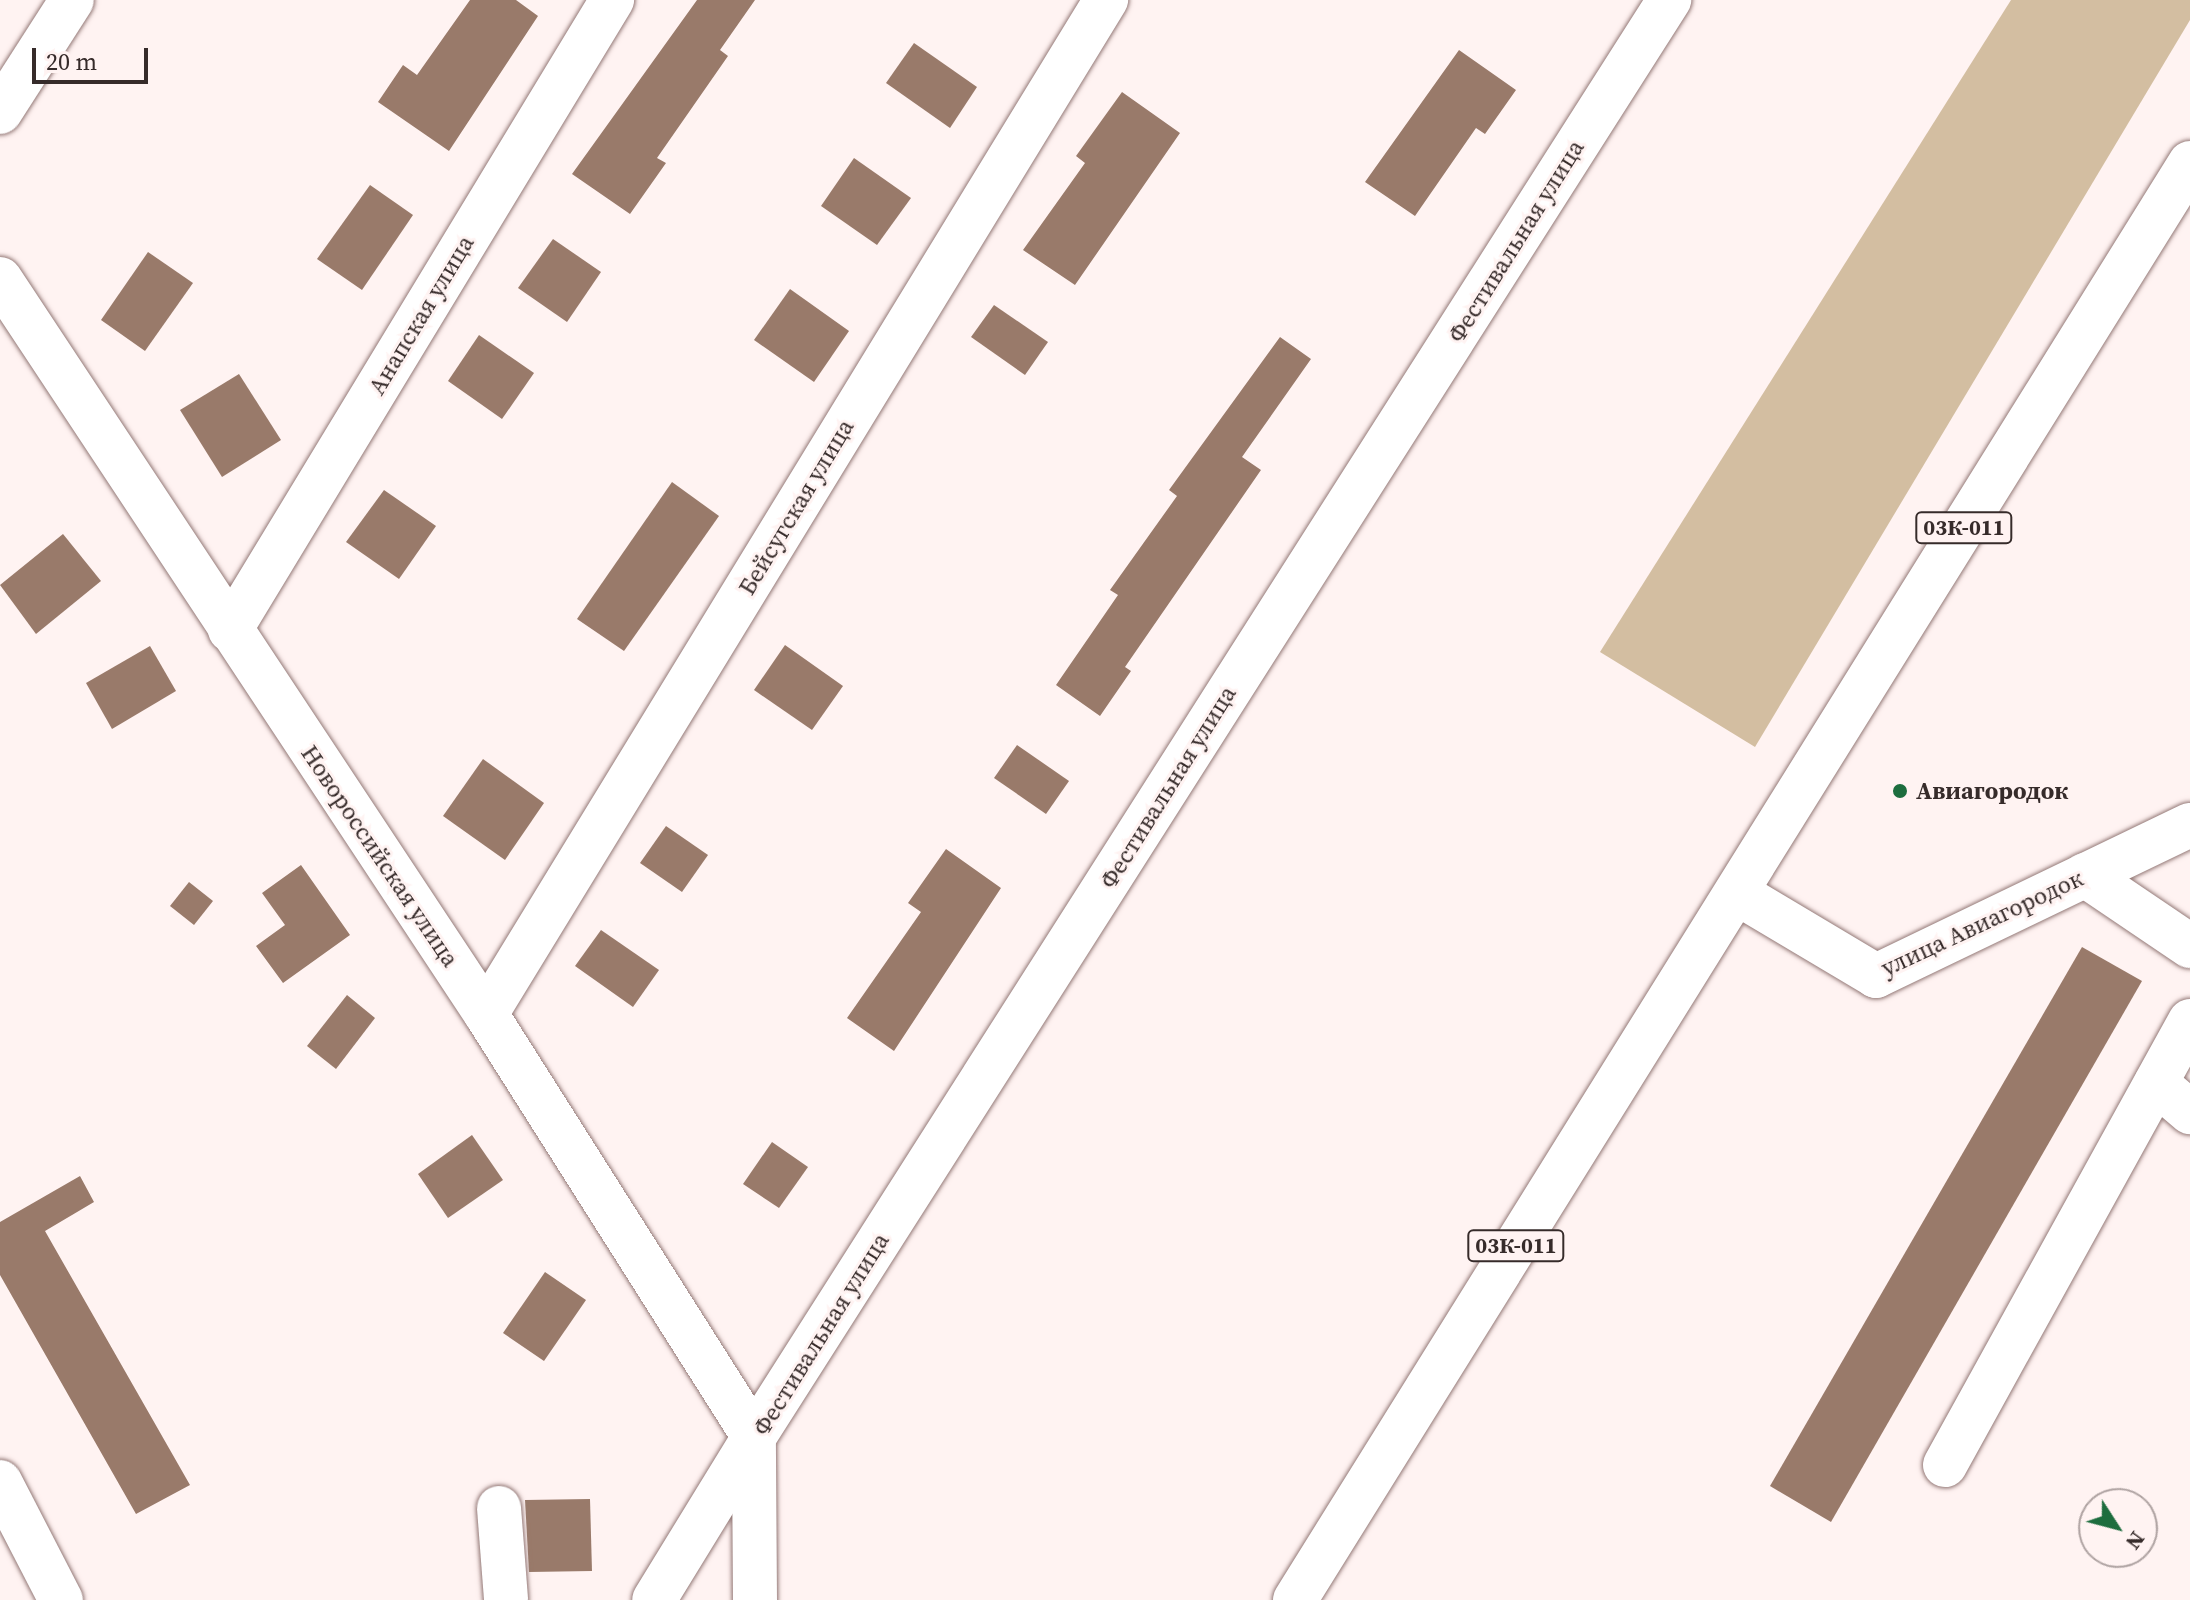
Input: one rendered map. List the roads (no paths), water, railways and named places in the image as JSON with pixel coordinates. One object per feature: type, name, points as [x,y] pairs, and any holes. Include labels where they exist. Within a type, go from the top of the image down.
[{"type":"street","points":[[0,112],[72,0]]},
{"type":"street","name":"Анапская улица","points":[[230,630],[612,0]]},
{"type":"street","name":"Бейсугская улица","points":[[486,1014],[1106,0]]},
{"type":"street","name":"Фестивальная улица","points":[[755,1600],[754,1437],[1669,0]]},
{"type":"street","name":"03К-011","points":[[1295,1600],[2190,163]]},
{"type":"street","name":"Новороссийская улица","points":[[0,279],[486,1014],[754,1437]]},
{"type":"street","name":"улица Авиагородок","points":[[1737,893],[1876,976],[2190,825]]},
{"type":"street","points":[[2085,875],[2190,946]]},
{"type":"street","points":[[1945,1465],[2190,1021]]},
{"type":"street","points":[[2156,1083],[2190,1112]]},
{"type":"street","points":[[654,1600],[754,1437]]},
{"type":"street","points":[[0,1482],[61,1600]]},
{"type":"street","points":[[499,1508],[506,1600]]},
{"type":"place","name":"Авиагородок","points":[[1900,791]]}]
